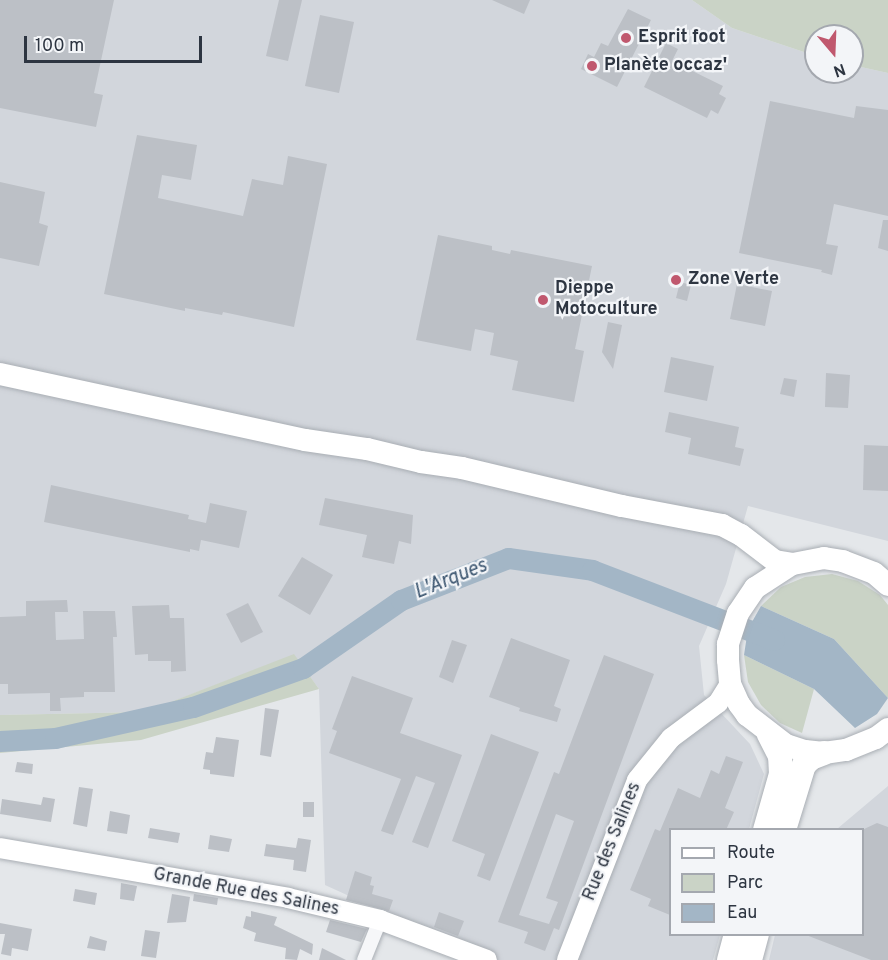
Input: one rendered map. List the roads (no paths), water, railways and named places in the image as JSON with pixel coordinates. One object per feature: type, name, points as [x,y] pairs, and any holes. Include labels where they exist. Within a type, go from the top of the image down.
[{"type":"highway","points":[[766,828],[781,774],[780,756],[769,734]]},
{"type":"highway","points":[[785,828],[804,765],[811,758],[824,753]]},
{"type":"highway","points":[[729,960],[735,936]]},
{"type":"highway","points":[[750,960],[756,936]]},
{"type":"main road","points":[[0,374],[305,440],[367,449],[421,462],[462,468],[622,506],[722,525],[741,535],[775,561],[792,564],[824,558],[843,561],[874,573],[888,585]]},
{"type":"main road","points":[[421,462],[470,482],[544,502],[687,531],[724,541],[752,564],[757,574],[751,594],[731,628],[728,660],[730,684],[747,715],[786,745],[805,751],[824,753],[846,750],[866,743],[888,729]]},
{"type":"main road","points":[[751,594],[792,564]]},
{"type":"main road","name":"Rue des Salines","points":[[566,959],[637,780],[671,738],[722,699],[730,684]]},
{"type":"main road","points":[[706,713],[730,711],[747,715]]},
{"type":"main road","name":"Grande Rue des Salines","points":[[0,848],[288,898],[380,920],[487,960]]},
{"type":"street","points":[[364,960],[380,920]]},
{"type":"water","points":[[761,606],[834,639],[888,698],[877,714],[855,728],[814,689],[744,655],[748,629]]},
{"type":"waterway","name":"L'Arques","points":[[0,741],[55,738],[193,707],[303,668],[401,600],[508,558],[592,570],[774,640]]},
{"type":"place","name":"Esprit foot","points":[[626,38]]},
{"type":"place","name":"Planète occaz'","points":[[592,66]]},
{"type":"place","name":"Zone Verte","points":[[676,280]]},
{"type":"place","name":"Dieppe Motoculture","points":[[543,300]]}]
